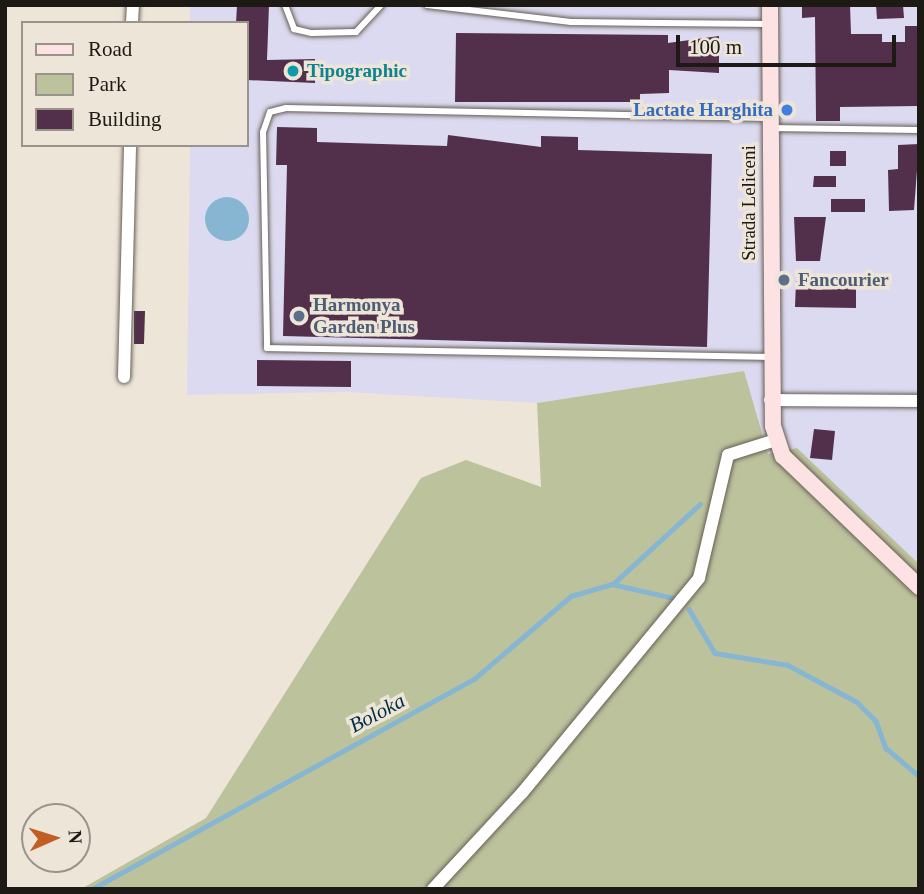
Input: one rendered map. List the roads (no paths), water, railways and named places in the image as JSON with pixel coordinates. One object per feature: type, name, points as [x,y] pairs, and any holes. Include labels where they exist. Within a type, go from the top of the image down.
[{"type":"main road","name":"Strada Leliceni","points":[[770,5],[770,357],[771,400],[776,440]]},
{"type":"main road","points":[[776,440],[826,501],[919,587]]},
{"type":"street","points":[[124,377],[130,147]]},
{"type":"street","points":[[771,400],[919,401]]},
{"type":"street","points":[[433,889],[522,793],[699,578],[728,455],[776,440]]},
{"type":"lane","points":[[285,5],[294,29],[312,33],[356,32],[381,5]]},
{"type":"lane","points":[[426,5],[571,22],[770,24]]},
{"type":"lane","points":[[770,357],[267,348],[263,132],[270,112],[286,107],[919,130]]},
{"type":"water","points":[[227,197],[242,204],[249,219],[242,234],[227,241],[212,234],[205,219],[212,204]]},
{"type":"waterway","points":[[613,584],[700,504]]},
{"type":"waterway","name":"Boloka","points":[[92,889],[474,679],[571,596],[612,584],[673,598]]},
{"type":"waterway","name":"Boloka","points":[[689,609],[715,653],[788,665],[857,702],[876,721],[886,748],[919,776]]},
{"type":"place","name":"Tipographic","points":[[293,71]]},
{"type":"place","name":"Lactate Harghita","points":[[787,110]]},
{"type":"place","name":"Fancourier","points":[[784,280]]},
{"type":"place","name":"Harmonya Garden Plus","points":[[299,316]]}]
